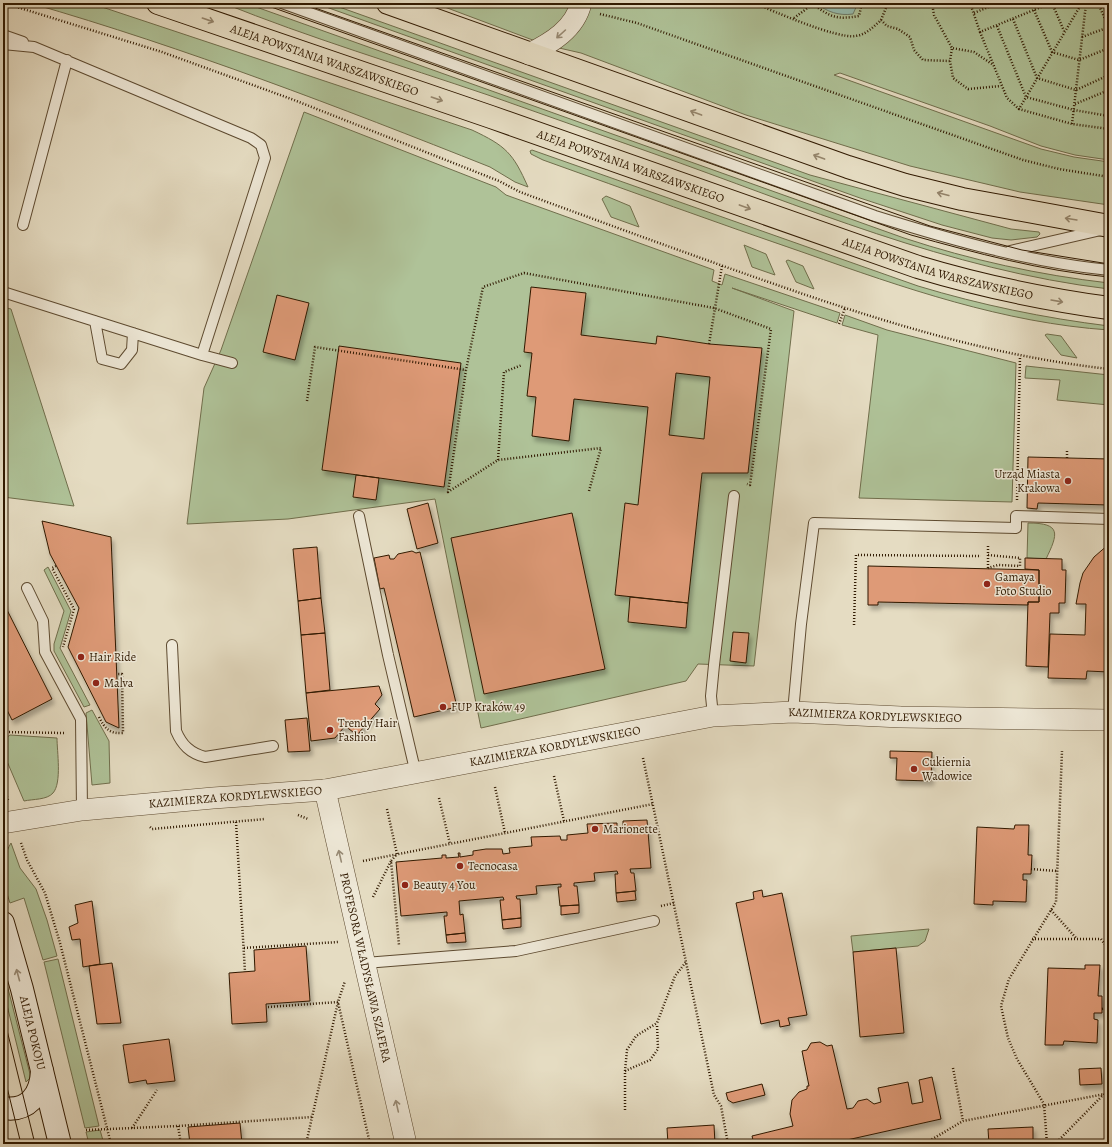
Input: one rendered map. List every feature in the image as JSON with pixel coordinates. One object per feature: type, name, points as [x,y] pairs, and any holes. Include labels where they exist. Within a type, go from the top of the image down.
[{"type":"main road","name":"ALEJA POWSTANIA WARSZAWSKIEGO","points":[[158,3],[491,117],[910,265],[1015,293],[1109,308]]},
{"type":"main road","points":[[388,3],[848,167],[905,184],[978,202],[1109,227]]},
{"type":"main road","name":"ALEJA POKOJU","points":[[3,923],[60,1144]]},
{"type":"main road","points":[[3,1108],[19,1107],[30,1103],[39,1089],[41,1067]]},
{"type":"street","points":[[529,54],[562,34],[573,22],[580,6]]},
{"type":"street","name":"KAZIMIERZA KORDYLEWSKIEGO","points":[[3,823],[82,810],[126,805],[326,790],[713,716],[793,712],[900,717],[1109,720]]},
{"type":"street","name":"PROFESORA WŁADYSŁAWA SZAFERA","points":[[326,790],[406,1144]]},
{"type":"lane","points":[[282,3],[875,216],[956,241],[1002,252],[1080,267],[1109,270]]},
{"type":"lane","points":[[3,34],[251,138],[261,145],[265,158],[202,355]]},
{"type":"lane","points":[[3,44],[34,46]]},
{"type":"lane","points":[[23,225],[67,60]]},
{"type":"lane","points":[[1002,252],[1022,250],[1109,227]]},
{"type":"lane","points":[[3,292],[202,355],[232,362]]},
{"type":"lane","points":[[95,321],[102,359],[121,364],[132,350],[133,333]]},
{"type":"lane","points":[[713,716],[711,696],[734,496]]},
{"type":"lane","points":[[359,516],[388,655],[416,774]]},
{"type":"lane","points":[[793,712],[801,624],[814,523],[1016,528],[1016,516],[1109,519]]},
{"type":"lane","points":[[27,588],[43,621],[45,652],[81,719],[82,810]]},
{"type":"lane","points":[[172,645],[176,731],[180,741],[187,749],[195,754],[205,757],[273,746]]},
{"type":"lane","points":[[365,963],[516,951],[654,921]]},
{"type":"path","points":[[4,3],[162,52],[301,103],[499,182],[520,192],[722,266],[845,308],[936,336],[1020,356],[1109,369]]},
{"type":"path","points":[[754,3],[838,34],[854,36],[869,31],[881,20],[888,3]]},
{"type":"path","points":[[794,18],[813,4],[826,14],[843,19],[858,16],[862,3]]},
{"type":"path","points":[[932,3],[934,15],[952,48],[950,61],[953,78],[968,89],[1001,86]]},
{"type":"path","points":[[970,3],[1001,86],[1007,98],[1019,109],[1072,124],[1109,129]]},
{"type":"path","points":[[974,13],[998,3]]},
{"type":"path","points":[[980,32],[1052,3],[1064,31]]},
{"type":"path","points":[[1019,109],[1064,31],[1084,3]]},
{"type":"path","points":[[1082,37],[1109,28],[1097,3],[1084,3]]},
{"type":"path","points":[[1072,124],[1082,37],[1084,3]]},
{"type":"path","points":[[580,6],[637,23],[1023,160],[1059,169],[1109,177]]},
{"type":"path","points":[[1034,10],[1052,52]]},
{"type":"path","points":[[1013,19],[1037,78]]},
{"type":"path","points":[[881,20],[887,26],[898,29],[910,37],[914,50],[923,60],[950,61]]},
{"type":"path","points":[[997,26],[1026,97]]},
{"type":"path","points":[[952,48],[974,52],[992,64]]},
{"type":"path","points":[[1052,52],[1079,60],[1109,48]]},
{"type":"path","points":[[1037,78],[1076,90],[1109,76]]},
{"type":"path","points":[[1075,104],[1109,90]]},
{"type":"path","points":[[1026,97],[1074,110],[1109,116]]},
{"type":"path","points":[[709,344],[722,266]]},
{"type":"path","points":[[589,491],[601,448],[498,460],[448,492],[466,370],[483,287],[524,273],[714,308],[771,329],[750,485]]},
{"type":"path","points":[[840,324],[845,308]]},
{"type":"path","points":[[307,401],[315,347],[466,370]]},
{"type":"path","points":[[1016,516],[1020,356]]},
{"type":"path","points":[[498,460],[504,372],[522,365]]},
{"type":"path","points":[[1067,449],[1067,458]]},
{"type":"path","points":[[854,625],[856,555],[981,556]]},
{"type":"path","points":[[988,555],[1020,558],[1020,566],[998,565],[988,568],[988,555]]},
{"type":"path","points":[[56,566],[52,568],[74,609],[63,647],[66,653]]},
{"type":"path","points":[[96,712],[104,728],[113,734],[123,733],[122,674],[118,674]]},
{"type":"path","points":[[3,732],[81,734]]},
{"type":"path","points":[[1047,1144],[1044,1104],[1017,1059],[1008,1038],[1001,1006],[1009,979],[1032,939],[1056,902],[1062,751]]},
{"type":"path","points":[[643,758],[714,1095],[721,1106],[728,1144]]},
{"type":"path","points":[[554,776],[564,821]]},
{"type":"path","points":[[3,785],[9,803]]},
{"type":"path","points":[[495,787],[505,833]]},
{"type":"path","points":[[439,798],[450,844]]},
{"type":"path","points":[[358,862],[653,804]]},
{"type":"path","points":[[126,805],[152,829],[267,818]]},
{"type":"path","points":[[387,809],[397,854],[391,862],[400,951]]},
{"type":"path","points":[[290,816],[298,815],[309,820]]},
{"type":"path","points":[[236,822],[245,972]]},
{"type":"path","points":[[19,836],[27,860],[45,893],[60,943],[111,1144]]},
{"type":"path","points":[[1031,869],[1058,871]]},
{"type":"path","points":[[1051,910],[1078,939]]},
{"type":"path","points":[[1032,939],[1101,939],[1109,950]]},
{"type":"path","points":[[244,948],[343,942]]},
{"type":"path","points":[[625,1071],[650,1060],[658,1049],[657,1023],[675,976],[686,961]]},
{"type":"path","points":[[306,1144],[338,1002],[347,976]]},
{"type":"path","points":[[268,1007],[338,1002]]},
{"type":"path","points":[[338,1002],[370,1144]]},
{"type":"path","points":[[1102,1009],[1109,1008]]},
{"type":"path","points":[[625,1110],[625,1071],[627,1050],[636,1036],[657,1023]]},
{"type":"path","points":[[953,1068],[963,1121]]},
{"type":"path","points":[[132,1128],[157,1090]]},
{"type":"path","points":[[1055,1144],[1109,1090]]},
{"type":"path","points":[[924,1144],[963,1121],[1044,1104],[1105,1094]]},
{"type":"path","points":[[86,1130],[178,1126],[312,1116]]},
{"type":"path","points":[[178,1126],[181,1144]]},
{"type":"shaded area","points":[[30,3],[90,3],[472,130],[501,146],[513,158],[528,187],[515,182],[490,167],[262,79],[146,39]]},
{"type":"shaded area","points":[[223,3],[245,3],[904,238],[1005,266],[1057,276],[1109,283],[1109,289],[1050,280],[991,267],[934,252],[877,234],[509,102],[355,51]]},
{"type":"shaded area","points":[[315,3],[328,3],[810,175],[1011,229],[1039,232],[1040,234],[1037,237],[1011,240],[992,238],[942,225],[860,198]]},
{"type":"shaded area","points":[[434,3],[1109,3],[1109,160],[1075,155],[1041,146],[990,126],[840,73],[834,75],[1041,149],[1074,157],[1109,162],[1109,205],[1020,192],[910,166],[746,115],[581,53],[546,45]]},
{"type":"shaded area","points":[[816,3],[858,3],[853,14],[843,14],[833,13]]},
{"type":"shaded area","points":[[304,112],[496,187],[506,195],[714,270],[712,281],[722,285],[725,274],[840,313],[837,323],[732,288],[794,311],[754,666],[698,664],[686,681],[481,728],[435,499],[288,519],[187,524],[204,388],[221,350]]},
{"type":"shaded area","points":[[532,150],[918,286],[1013,310],[1109,326],[1109,330],[1031,320],[993,312],[917,291],[739,230],[543,160],[531,154],[530,151]]},
{"type":"shaded area","points":[[606,196],[630,206],[639,227],[611,217],[602,199]]},
{"type":"shaded area","points":[[744,245],[766,254],[775,275],[752,267]]},
{"type":"shaded area","points":[[788,260],[803,266],[814,289],[796,282],[786,261]]},
{"type":"shaded area","points":[[3,307],[11,309],[74,506],[3,497]]},
{"type":"shaded area","points":[[845,315],[887,330],[1016,363],[1012,502],[859,498],[878,335],[842,325]]},
{"type":"shaded area","points":[[1045,335],[1061,336],[1077,358],[1061,355]]},
{"type":"shaded area","points":[[1026,366],[1109,375],[1109,405],[1057,400],[1060,380],[1025,378]]},
{"type":"shaded area","points":[[1028,523],[1047,525],[1052,528],[1054,532],[1055,537],[1046,559],[1027,558]]},
{"type":"shaded area","points":[[48,567],[71,611],[60,648],[90,705],[84,707],[54,651],[54,644],[64,611],[44,570]]},
{"type":"shaded area","points":[[92,710],[109,741],[110,783],[92,785],[86,713]]},
{"type":"shaded area","points":[[10,735],[57,738],[58,775],[56,788],[53,793],[47,797],[24,801],[3,752],[3,740]]},
{"type":"shaded area","points":[[11,843],[20,868],[36,889],[47,920],[57,956],[43,960],[24,898],[10,903],[4,880],[4,865],[5,857]]},
{"type":"shaded area","points":[[929,929],[925,941],[918,946],[853,952],[851,936]]},
{"type":"shaded area","points":[[58,959],[99,1126],[85,1128],[44,962]]},
{"type":"shaded area","points":[[3,969],[30,1074],[30,1078],[26,1082],[3,989]]},
{"type":"shaded area","points":[[100,1130],[104,1144],[89,1144],[86,1132]]},
{"type":"building","points":[[531,287],[586,293],[581,335],[656,344],[657,336],[709,344],[762,348],[748,473],[702,473],[688,603],[615,595],[625,503],[638,505],[648,407],[574,399],[569,441],[532,436],[536,397],[527,396],[532,353],[524,352]],"holes":[[[676,373],[710,377],[704,439],[669,435]]]},
{"type":"building","points":[[277,295],[309,303],[295,360],[263,352]]},
{"type":"building","points":[[339,346],[461,363],[444,487],[322,470]]},
{"type":"building","name":"Urząd Miasta Krakowa","points":[[1028,457],[1109,459],[1109,505],[1038,503],[1037,509],[1027,508]]},
{"type":"building","points":[[356,475],[379,478],[376,500],[353,497]]},
{"type":"building","points":[[428,503],[438,543],[417,549],[407,509]]},
{"type":"building","points":[[572,513],[605,669],[484,694],[451,538]]},
{"type":"building","points":[[42,521],[111,537],[119,728],[106,722],[68,647],[79,608],[50,554]]},
{"type":"building","points":[[1109,544],[1109,672],[1087,671],[1086,679],[1048,678],[1050,634],[1085,635],[1086,604],[1076,604],[1080,583],[1083,573],[1094,557]]},
{"type":"building","points":[[317,547],[321,598],[298,601],[293,549]]},
{"type":"building","points":[[412,551],[416,553],[420,552],[457,707],[414,717],[384,588],[380,589],[374,558],[389,555],[390,559],[394,559],[398,554]]},
{"type":"building","points":[[1025,558],[1062,559],[1062,570],[1066,570],[1065,603],[1059,603],[1059,613],[1050,613],[1048,667],[1026,666],[1028,602],[1039,602],[1039,570],[1025,569]]},
{"type":"building","points":[[868,566],[1039,570],[1039,602],[1028,602],[1028,605],[878,602],[878,605],[868,605]]},
{"type":"building","points":[[630,597],[688,603],[686,628],[628,622]]},
{"type":"building","points":[[321,598],[325,633],[301,635],[298,601]]},
{"type":"building","points":[[3,602],[52,699],[12,720],[3,702]]},
{"type":"building","points":[[733,632],[749,633],[746,663],[730,661]]},
{"type":"building","points":[[325,633],[330,690],[306,693],[301,635]]},
{"type":"building","points":[[379,686],[382,695],[375,704],[380,709],[357,735],[345,726],[335,738],[311,741],[306,693]]},
{"type":"building","points":[[307,718],[310,751],[288,752],[285,720]]},
{"type":"building","name":"Cukiernia Wadowice","points":[[890,751],[932,752],[931,781],[896,780],[897,758],[890,758]]},
{"type":"building","points":[[647,820],[651,868],[630,869],[631,873],[634,873],[636,891],[616,893],[615,874],[618,874],[617,871],[594,873],[595,881],[574,883],[574,886],[577,886],[579,905],[560,906],[558,887],[561,887],[561,884],[536,886],[537,894],[516,896],[517,899],[520,899],[521,918],[502,920],[500,900],[504,900],[503,897],[459,901],[460,915],[463,914],[465,933],[446,935],[444,916],[447,916],[447,912],[401,916],[396,862],[442,858],[442,855],[446,855],[446,858],[459,857],[458,853],[460,853],[460,857],[473,855],[473,851],[486,849],[502,849],[503,854],[510,853],[509,848],[532,846],[531,837],[560,836],[561,840],[567,840],[567,835],[588,833],[587,824],[617,823],[617,827],[623,827],[623,821]]},
{"type":"building","points":[[1015,825],[1029,825],[1028,855],[1032,855],[1031,874],[1023,874],[1023,880],[1027,880],[1026,902],[993,901],[993,905],[974,904],[977,827],[1014,829]]},
{"type":"building","points":[[762,890],[763,897],[782,893],[807,1015],[788,1018],[790,1025],[780,1027],[779,1020],[761,1024],[736,903],[754,899],[753,892]]},
{"type":"building","points":[[635,891],[636,900],[617,902],[616,893]]},
{"type":"building","points":[[92,901],[100,964],[83,967],[80,939],[72,940],[69,927],[78,923],[75,905]]},
{"type":"building","points":[[579,905],[579,913],[561,915],[561,906]]},
{"type":"building","points":[[521,918],[521,927],[503,929],[502,920]]},
{"type":"building","points":[[465,933],[466,942],[447,943],[446,935]]},
{"type":"building","points":[[306,946],[310,1001],[266,1004],[267,1022],[232,1024],[229,973],[255,971],[254,950]]},
{"type":"building","points":[[896,948],[904,1033],[860,1037],[853,952]]},
{"type":"building","points":[[112,963],[121,1023],[97,1024],[89,966]]},
{"type":"building","points":[[1085,965],[1100,965],[1098,996],[1102,996],[1102,1013],[1094,1013],[1094,1019],[1098,1020],[1097,1043],[1064,1041],[1063,1045],[1045,1045],[1048,968],[1085,969]]},
{"type":"building","points":[[169,1039],[175,1081],[147,1084],[146,1080],[129,1083],[123,1045]]},
{"type":"building","points":[[820,1042],[827,1046],[832,1045],[847,1109],[853,1108],[858,1101],[867,1099],[874,1104],[881,1102],[878,1088],[908,1082],[912,1104],[923,1102],[919,1080],[932,1077],[941,1119],[829,1144],[754,1144],[752,1136],[793,1126],[790,1114],[792,1100],[799,1092],[807,1089],[807,1086],[809,1086],[802,1051],[807,1050],[811,1043]]},
{"type":"building","points":[[1101,1068],[1102,1084],[1080,1085],[1079,1069]]},
{"type":"building","points":[[762,1084],[765,1095],[733,1103],[728,1100],[726,1093]]},
{"type":"building","points":[[240,1123],[242,1144],[190,1144],[188,1127]]},
{"type":"building","points":[[714,1125],[715,1144],[668,1144],[667,1128]]},
{"type":"building","points":[[1033,1127],[1033,1144],[989,1144],[988,1129]]},
{"type":"building","points":[[567,1141],[567,1144],[525,1144]]},
{"type":"tram line","points":[[260,3],[911,235],[985,255],[1034,266],[1109,277]]},
{"type":"tram line","points":[[301,3],[930,226],[1022,250],[1109,264]]},
{"type":"tram line","points":[[3,1014],[35,1144]]},
{"type":"tram line","points":[[3,1071],[21,1144]]},
{"type":"place","name":"Urząd Miasta Krakowa","points":[[1068,481]]},
{"type":"place","name":"Gamaya Foto Studio","points":[[987,584]]},
{"type":"place","name":"Hair Ride","points":[[81,657]]},
{"type":"place","name":"Malva","points":[[96,683]]},
{"type":"place","name":"FUP Kraków 49","points":[[443,707]]},
{"type":"place","name":"Trendy Hair Fashion","points":[[330,730]]},
{"type":"place","name":"Cukiernia Wadowice","points":[[914,769]]},
{"type":"place","name":"Marionette","points":[[595,829]]},
{"type":"place","name":"Tecnocasa","points":[[460,866]]},
{"type":"place","name":"Beauty 4 You","points":[[405,885]]}]
